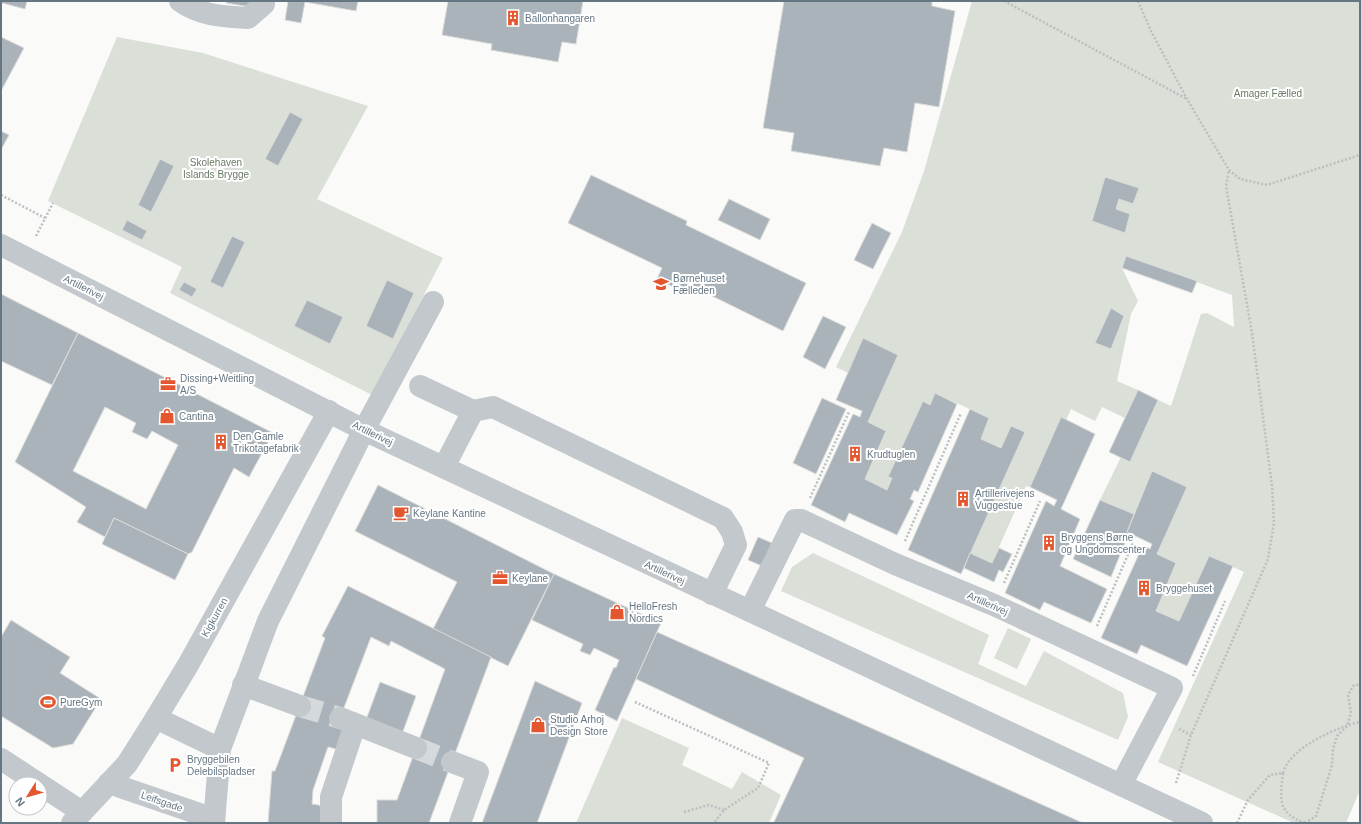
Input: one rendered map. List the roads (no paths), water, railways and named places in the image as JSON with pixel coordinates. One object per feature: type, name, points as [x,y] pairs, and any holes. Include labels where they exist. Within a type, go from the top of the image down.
[{"type":"street","points":[[180,1],[192,9],[212,16],[248,18],[264,4],[264,1]]},
{"type":"street","name":"Artillerivej","points":[[1,245],[364,430],[1202,823]]},
{"type":"street","points":[[214,821],[220,748],[268,621],[364,430],[433,302]]},
{"type":"street","points":[[420,386],[473,411],[494,407],[723,518],[732,532],[736,545],[712,594]]},
{"type":"street","name":"Kigkurren","points":[[77,818],[127,764],[156,718],[192,658],[329,411]]},
{"type":"street","points":[[444,467],[473,411]]},
{"type":"street","name":"Artillerivej","points":[[750,611],[796,520],[801,520],[895,564],[994,605],[1172,688],[1121,785]]},
{"type":"street","points":[[243,686],[300,706]]},
{"type":"street","points":[[156,718],[220,748]]},
{"type":"street","points":[[331,823],[331,797],[348,721],[416,748]]},
{"type":"street","points":[[1,759],[77,818]]},
{"type":"street","points":[[452,762],[478,772],[460,823]]},
{"type":"street","name":"Leifsgade","points":[[110,783],[214,821]]},
{"type":"tunnel","points":[[300,706],[340,718]]},
{"type":"tunnel","points":[[416,748],[452,762]]},
{"type":"place","name":"Ballonhangaren","points":[[513,18]]},
{"type":"place","name":"Børnehuset Fælleden","points":[[661,284]]},
{"type":"place","name":"Dissing+Weitling A/S","points":[[168,384]]},
{"type":"place","name":"Cantina","points":[[167,416]]},
{"type":"place","name":"Den Gamle Trikotagefabrik","points":[[221,442]]},
{"type":"place","name":"Krudtuglen","points":[[855,454]]},
{"type":"place","name":"Artillerivejens Vuggestue","points":[[963,499]]},
{"type":"place","name":"Keylane Kantine","points":[[401,513]]},
{"type":"place","name":"Bryggens Børne og Ungdomscenter","points":[[1049,543]]},
{"type":"place","name":"Keylane","points":[[500,578]]},
{"type":"place","name":"Bryggehuset","points":[[1144,588]]},
{"type":"place","name":"HelloFresh Nordics","points":[[617,612]]},
{"type":"place","name":"PureGym","points":[[48,702]]},
{"type":"place","name":"Studio Arhoj Design Store","points":[[538,725]]},
{"type":"place","name":"Bryggebilen Delebilspladser","points":[[175,765]]},
{"type":"park label","name":"Amager Fælled","points":[[1268,93]]},
{"type":"park label","name":"Skolehaven Islands Brygge","points":[[216,168]]}]
